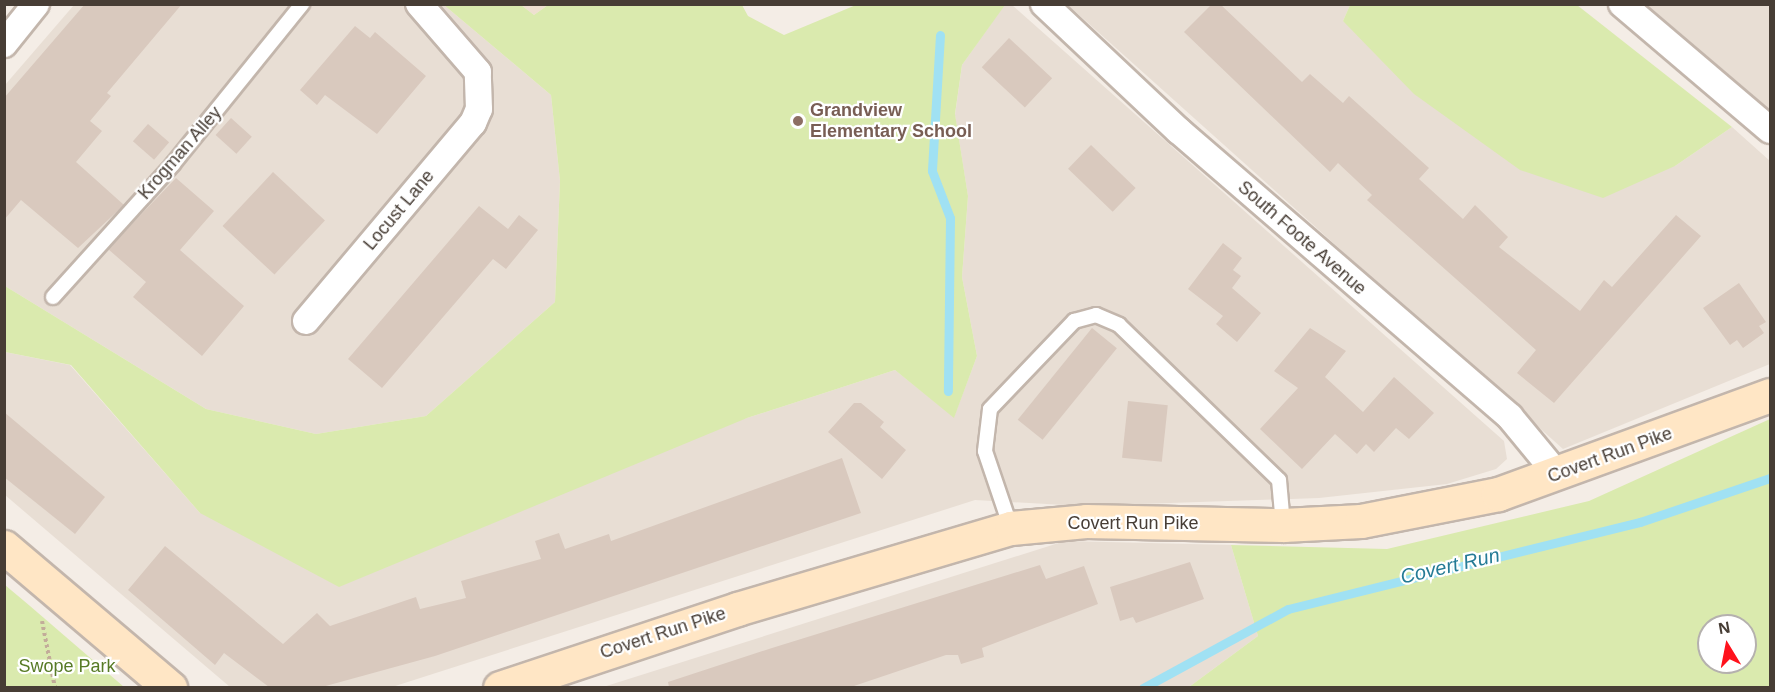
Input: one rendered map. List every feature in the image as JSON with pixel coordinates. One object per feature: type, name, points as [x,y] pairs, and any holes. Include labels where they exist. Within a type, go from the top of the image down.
[{"type":"street","points":[[4,44],[36,4]]},
{"type":"street","name":"Locust Lane","points":[[306,321],[473,123],[482,93],[478,72],[419,4]]},
{"type":"street","name":"South Foote Avenue","points":[[1044,4],[1172,125],[1510,417],[1557,474]]},
{"type":"street","points":[[1622,4],[1770,130]]},
{"type":"street","name":"Covert Run Pike","points":[[501,687],[701,621],[1011,528],[1086,521],[1283,525],[1361,521],[1498,494],[1770,395]]},
{"type":"street","points":[[21,560],[170,687]]},
{"type":"lane","name":"Krogman Alley","points":[[53,297],[173,164],[302,4]]},
{"type":"lane","points":[[1011,528],[985,451],[990,409],[1074,321],[1096,315],[1119,325],[1279,480],[1283,525]]},
{"type":"path","points":[[21,560],[55,687]]},
{"type":"shaded area","points":[[1005,4],[1012,5],[1504,441],[1507,459],[1496,469],[1447,484],[1319,498],[1082,506],[975,500],[389,688],[230,687],[5,495],[5,352],[70,365],[200,513],[747,418],[895,370],[954,417],[977,356],[962,277],[968,196],[955,115],[962,65]]},
{"type":"shaded area","points":[[74,5],[444,5],[551,95],[560,181],[555,302],[426,416],[316,434],[206,409],[5,286],[5,85]]},
{"type":"shaded area","points":[[521,5],[548,5],[534,15]]},
{"type":"shaded area","points":[[1068,5],[1350,5],[1343,21],[1675,166],[1732,127],[1770,161],[1770,364],[1563,449]]},
{"type":"shaded area","points":[[1640,5],[1770,5],[1770,119]]},
{"type":"shaded area","points":[[1065,541],[1231,545],[1258,636],[1189,687],[600,688]]},
{"type":"green space","points":[[444,5],[521,5],[534,15],[548,5],[742,5],[748,16],[784,35],[856,5],[1005,5],[962,65],[955,114],[968,196],[962,277],[977,356],[954,418],[895,370],[747,418],[339,587],[200,513],[71,365],[5,352],[5,286],[206,409],[316,434],[426,416],[555,302],[560,181],[551,95]]},
{"type":"green space","points":[[1350,5],[1577,5],[1732,127],[1675,166],[1603,198],[1520,170],[1414,94],[1343,21]]},
{"type":"green space","points":[[1770,419],[1770,687],[1189,687],[1258,636],[1231,545],[1387,549],[1589,501]]},
{"type":"green space","name":"Swope Park","points":[[5,585],[30,606],[124,687],[5,687]]},
{"type":"building","points":[[85,4],[182,4],[107,93],[111,96],[90,121],[102,131],[76,162],[124,205],[78,248],[21,200],[4,220],[4,98]]},
{"type":"building","points":[[1212,4],[1220,4],[1302,82],[1310,74],[1343,103],[1349,96],[1429,168],[1419,179],[1463,219],[1475,205],[1508,237],[1499,247],[1580,311],[1604,280],[1612,287],[1676,215],[1701,236],[1554,403],[1517,373],[1536,350],[1367,200],[1372,195],[1338,163],[1330,172],[1184,32]]},
{"type":"building","points":[[355,26],[370,38],[375,32],[426,76],[377,134],[325,95],[317,105],[300,90]]},
{"type":"building","points":[[1009,38],[1052,78],[1025,107],[982,67]]},
{"type":"building","points":[[231,118],[252,137],[236,154],[216,135]]},
{"type":"building","points":[[148,124],[169,142],[154,160],[133,141]]},
{"type":"building","points":[[1091,145],[1136,188],[1113,212],[1068,169]]},
{"type":"building","points":[[273,172],[325,220],[274,275],[223,226]]},
{"type":"building","points":[[176,178],[214,211],[180,250],[244,306],[202,356],[133,297],[146,282],[108,249]]},
{"type":"building","points":[[479,206],[508,229],[519,215],[538,230],[506,269],[493,259],[382,388],[348,359]]},
{"type":"building","points":[[1223,243],[1242,258],[1233,270],[1241,276],[1232,288],[1261,313],[1237,342],[1216,324],[1223,316],[1188,289]]},
{"type":"building","points":[[1739,283],[1766,322],[1759,326],[1764,333],[1743,348],[1737,340],[1730,345],[1703,308]]},
{"type":"building","points":[[1092,328],[1117,348],[1043,440],[1018,420]]},
{"type":"building","points":[[1310,328],[1346,351],[1325,377],[1363,412],[1394,377],[1434,413],[1409,439],[1396,428],[1374,452],[1366,444],[1357,454],[1335,434],[1302,469],[1260,429],[1298,388],[1274,371]]},
{"type":"building","points":[[1128,401],[1168,405],[1162,462],[1122,458]]},
{"type":"building","points":[[854,403],[861,403],[884,422],[880,427],[906,450],[882,479],[828,432]]},
{"type":"building","points":[[4,412],[105,497],[75,534],[4,477]]},
{"type":"building","points":[[842,458],[861,513],[435,656],[322,687],[269,687],[224,653],[215,665],[128,590],[165,546],[283,644],[317,613],[330,626],[416,597],[420,609],[466,598],[461,581],[541,559],[535,541],[559,533],[565,549],[609,534],[611,541]]},
{"type":"building","points":[[1190,562],[1204,599],[1136,623],[1133,617],[1120,621],[1110,587]]},
{"type":"building","points":[[1040,565],[1046,579],[1084,566],[1098,604],[982,648],[984,657],[961,664],[958,655],[946,655],[851,687],[669,687],[668,682]]},
{"type":"waterway","points":[[940,35],[932,171],[950,218],[948,391]]},
{"type":"waterway","name":"Covert Run","points":[[1143,688],[1288,609],[1640,522],[1770,478]]},
{"type":"place","name":"Grandview Elementary School","points":[[798,121]]}]
